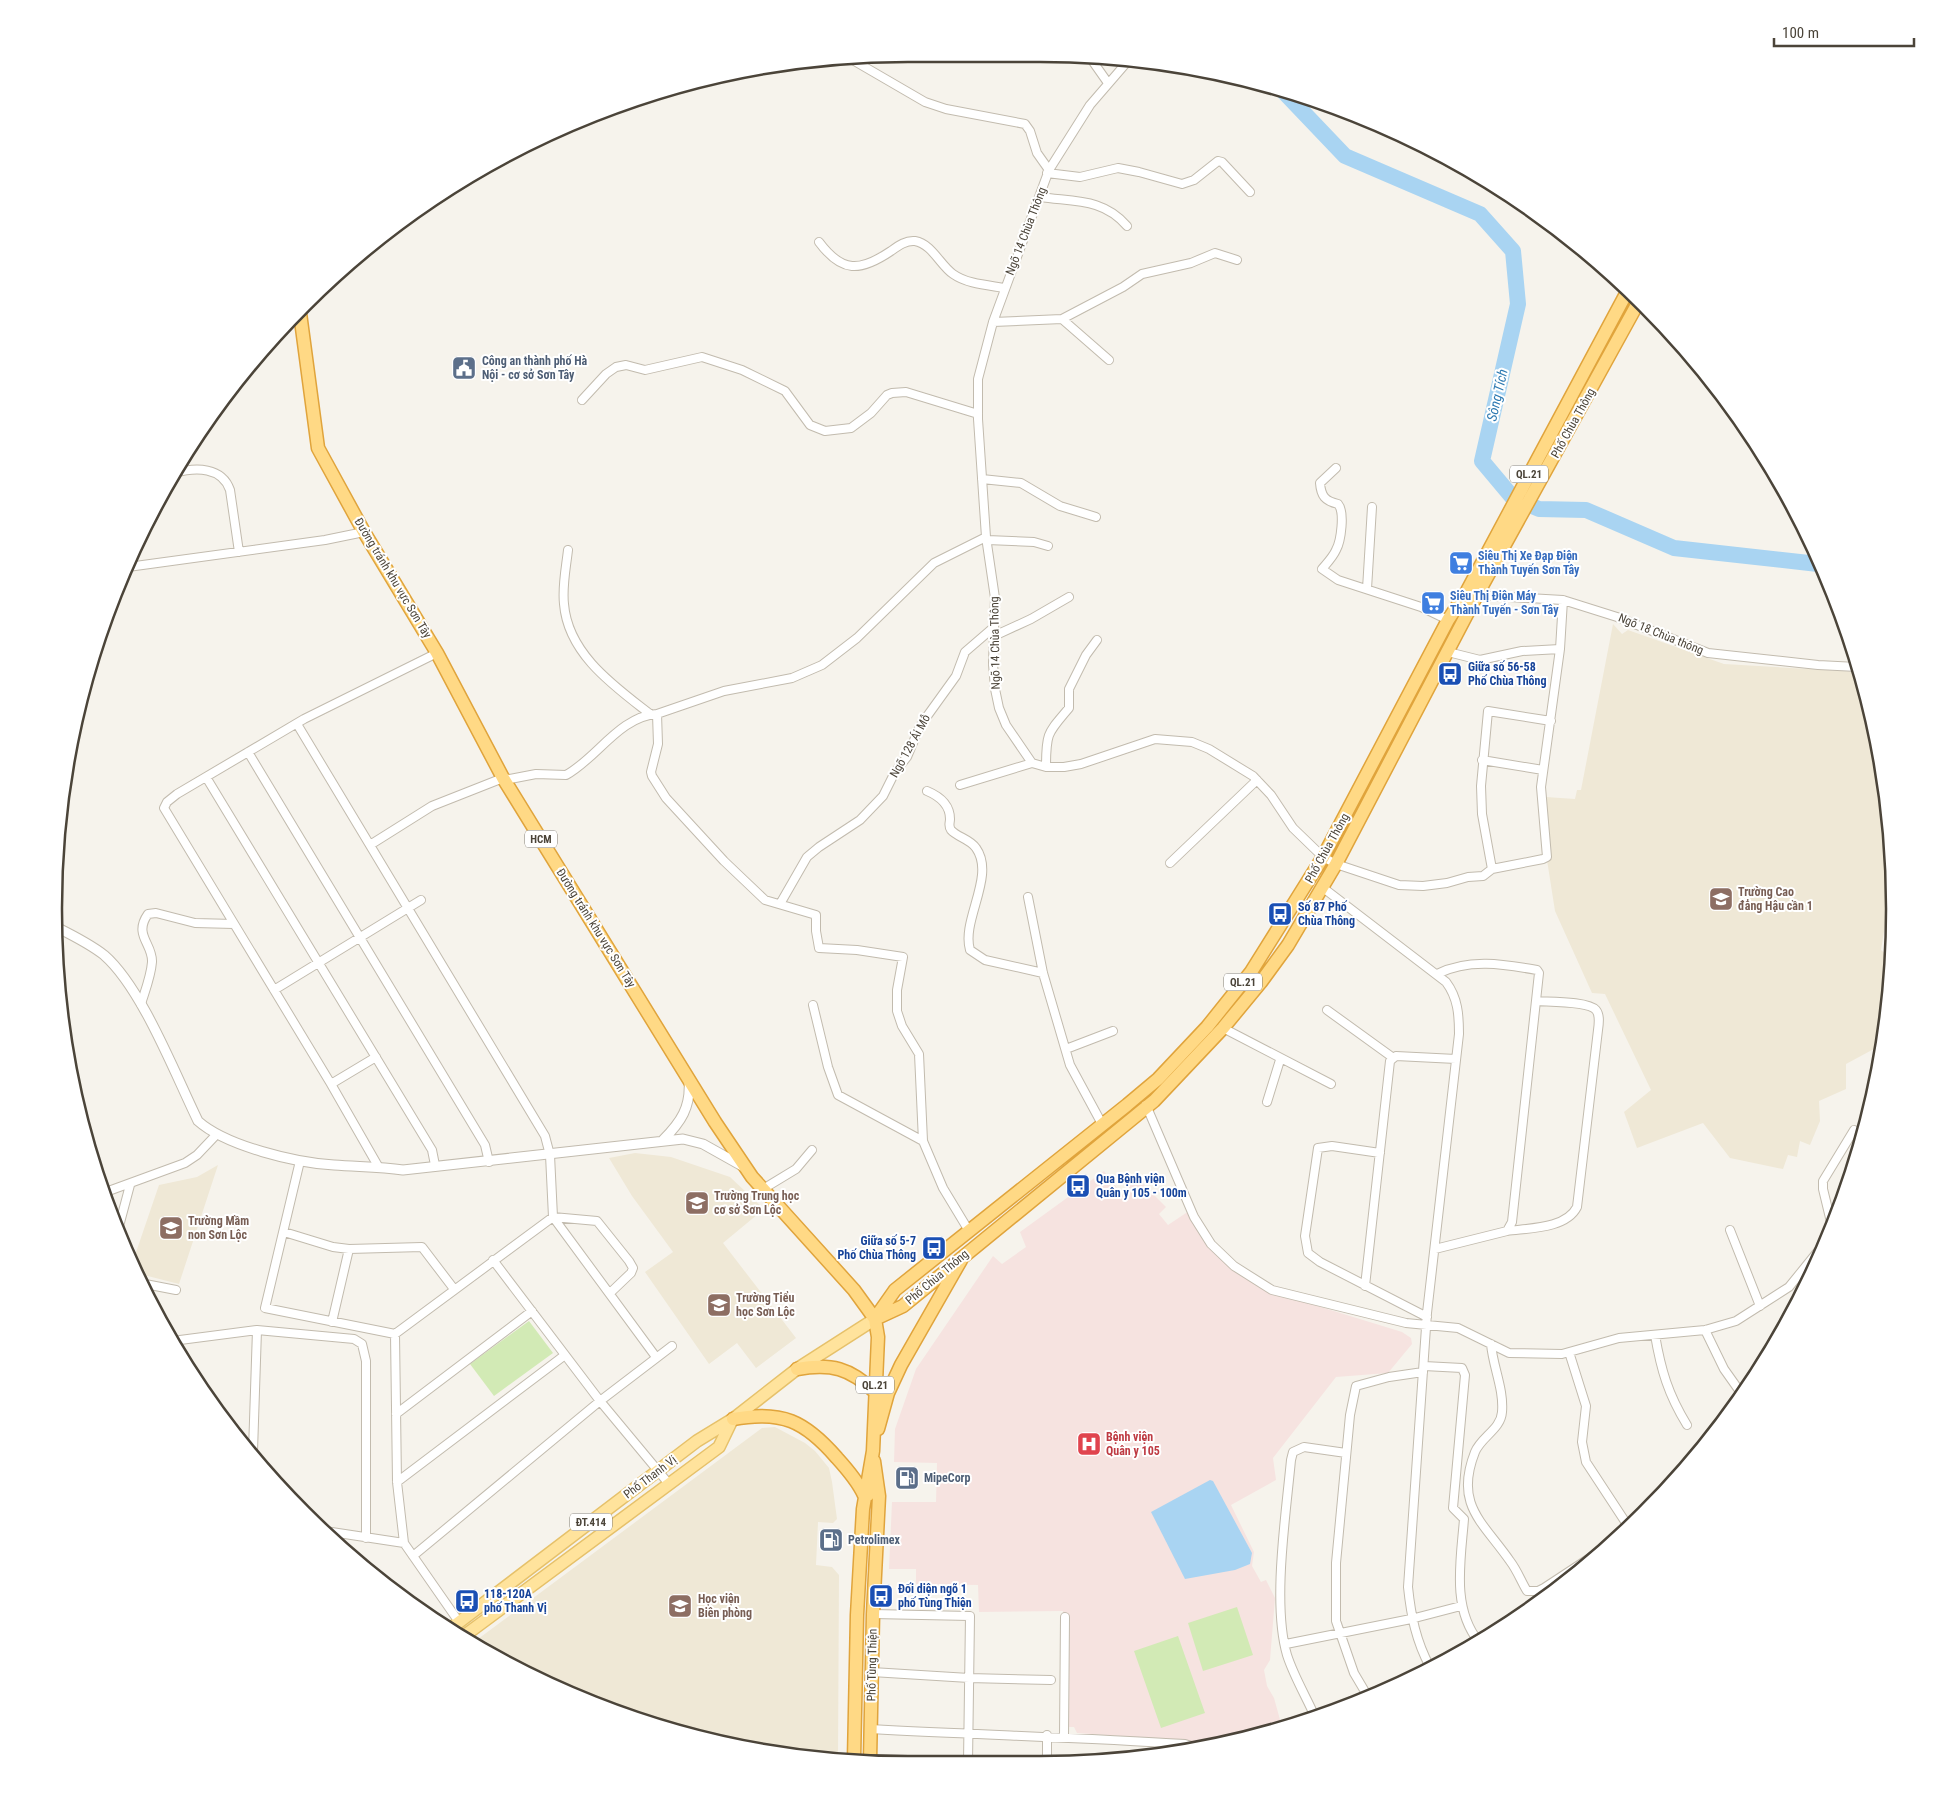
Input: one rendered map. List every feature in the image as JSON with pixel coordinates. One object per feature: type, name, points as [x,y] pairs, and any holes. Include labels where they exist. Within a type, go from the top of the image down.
[{"type":"highway","name":"Phố Chùa Thông","points":[[874,1319],[903,1306],[967,1251],[1147,1106],[1224,1028],[1261,982],[1288,945],[1336,864],[1448,652],[1472,593],[1496,549],[1568,402],[1624,297]]},
{"type":"highway","name":"Phố Chùa Thông","points":[[1496,549],[1580,411],[1635,307]]},
{"type":"highway","name":"Đường tránh khu vực Sơn Tây","points":[[301,320],[318,448],[364,532],[437,653],[503,778],[688,1080],[746,1168],[854,1290],[874,1319]]},
{"type":"highway","name":"Phố Chùa Thông","points":[[874,1319],[895,1290],[1142,1092],[1207,1027],[1251,972],[1324,857],[1448,620],[1472,593]]},
{"type":"highway","points":[[1251,972],[1261,982]]},
{"type":"highway","points":[[974,1227],[988,1234]]},
{"type":"highway","points":[[873,1451],[888,1393],[901,1365],[967,1251]]},
{"type":"highway","name":"Phố Tùng Thiện","points":[[870,1755],[873,1614],[879,1496],[873,1451],[878,1337],[874,1319]]},
{"type":"highway","points":[[797,1369],[830,1366],[848,1372],[864,1381],[875,1392]]},
{"type":"highway","points":[[733,1418],[754,1415],[776,1416],[794,1420],[821,1440],[844,1466],[864,1495],[879,1496]]},
{"type":"highway","name":"Phố Tùng Thiện","points":[[854,1754],[857,1615],[864,1495],[873,1451]]},
{"type":"main road","name":"Phố Thanh Vị","points":[[456,1623],[697,1441],[733,1418],[797,1369],[874,1319]]},
{"type":"main road","name":"Phố Thanh Vị","points":[[470,1632],[719,1447],[733,1418]]},
{"type":"street","points":[[858,64],[925,102],[946,109],[1025,124],[1030,131],[1037,153],[1048,171],[1080,177],[1118,168],[1182,184],[1194,180],[1218,161],[1222,162],[1250,192]]},
{"type":"street","points":[[1095,64],[1108,83]]},
{"type":"street","name":"Ngõ 14 Chùa Thông","points":[[1032,763],[1006,725],[999,708],[995,689],[995,598],[982,479],[978,378],[1004,288],[1040,197],[1048,171],[1072,130],[1123,67]]},
{"type":"street","points":[[1040,197],[1088,202],[1115,212],[1127,226]]},
{"type":"street","points":[[819,242],[836,262],[853,267],[874,261],[905,243],[918,242],[926,246],[952,274],[959,278],[1004,288]]},
{"type":"street","points":[[993,322],[1062,318],[1123,287],[1142,274],[1192,263],[1215,253],[1238,260]]},
{"type":"street","points":[[1062,318],[1109,360]]},
{"type":"street","points":[[582,400],[606,374],[616,367],[626,365],[645,370],[702,357],[742,370],[785,391],[798,405],[806,420],[816,429],[825,431],[851,428],[871,413],[887,396],[898,392],[920,396],[978,414]]},
{"type":"street","points":[[1336,468],[1320,483],[1321,494],[1328,502],[1338,504],[1341,515],[1340,542],[1322,569],[1338,580],[1420,607],[1448,620]]},
{"type":"street","points":[[185,472],[202,470],[219,474],[227,480],[239,552]]},
{"type":"street","points":[[982,479],[1020,483],[1060,506],[1096,517]]},
{"type":"street","points":[[1367,589],[1372,507]]},
{"type":"street","points":[[136,566],[364,532]]},
{"type":"street","points":[[370,845],[432,806],[503,778],[510,779],[536,774],[566,776],[615,735],[653,714],[724,691],[792,678],[822,665],[857,638],[934,563],[987,538],[1034,542],[1048,546]]},
{"type":"street","points":[[568,550],[564,605],[577,644],[600,672],[653,714],[658,744],[651,772],[666,798],[724,861],[765,900],[816,915],[816,942],[819,948],[857,950],[903,957],[897,990],[897,1011],[902,1026],[919,1054],[923,1141],[942,1188],[974,1227]]},
{"type":"street","name":"Ngõ 18 Chùa thông","points":[[1472,593],[1563,600],[1617,617],[1708,654],[1818,665],[1851,666]]},
{"type":"street","points":[[994,636],[1031,619],[1069,597]]},
{"type":"street","points":[[960,786],[1032,763],[1046,767],[1064,767],[1106,757],[1141,742],[1155,739],[1173,739],[1209,749],[1230,760],[1257,780],[1271,795],[1293,828],[1324,857],[1336,864],[1399,885],[1423,886],[1447,883],[1468,877],[1483,876],[1492,869],[1543,859],[1547,857],[1542,807],[1543,770],[1560,649],[1563,600]]},
{"type":"street","name":"Ngõ 128 Ái Mỗ","points":[[780,904],[807,857],[860,820],[883,796],[895,772],[907,757],[920,726],[956,676],[965,652],[994,627]]},
{"type":"street","points":[[1046,767],[1047,736],[1056,721],[1069,708],[1069,689],[1086,655],[1097,640]]},
{"type":"street","points":[[1448,652],[1480,660],[1522,651],[1560,649]]},
{"type":"street","points":[[378,1166],[332,1084],[164,808],[167,802],[178,794],[297,724],[368,686],[437,653]]},
{"type":"street","points":[[1492,869],[1482,814],[1482,760],[1488,711],[1551,721]]},
{"type":"street","points":[[297,724],[545,1136],[550,1155],[553,1217],[656,1357]]},
{"type":"street","points":[[248,752],[485,1145],[488,1162]]},
{"type":"street","points":[[1482,760],[1543,770]]},
{"type":"street","points":[[206,777],[432,1150],[435,1165]]},
{"type":"street","points":[[1170,863],[1257,780]]},
{"type":"street","points":[[927,791],[941,797],[949,812],[949,826],[952,831],[975,847],[979,854],[982,870],[968,938],[970,950],[986,960],[1043,973]]},
{"type":"street","points":[[1322,887],[1437,974],[1453,991],[1459,1013],[1456,1059],[1427,1321],[1408,1586],[1411,1619],[1420,1648],[1427,1661]]},
{"type":"street","points":[[1028,897],[1043,973],[1070,1065],[1102,1124]]},
{"type":"street","points":[[274,990],[421,900]]},
{"type":"street","points":[[141,1004],[152,962],[142,934],[144,921],[148,914],[156,913],[195,923],[234,924]]},
{"type":"street","points":[[63,931],[104,955],[121,974],[141,1004],[198,1121],[216,1135],[300,1161],[334,1165],[378,1166],[402,1170],[435,1165],[488,1162],[550,1155],[673,1138],[694,1141],[746,1168]]},
{"type":"street","points":[[1437,974],[1463,964],[1509,965],[1537,970],[1539,973],[1512,1222],[1507,1231]]},
{"type":"street","points":[[1435,1248],[1507,1231],[1559,1222],[1567,1218],[1577,1207],[1598,1030],[1598,1014],[1596,1010],[1586,1005],[1536,1001]]},
{"type":"street","points":[[812,1006],[828,1067],[838,1095],[923,1141]]},
{"type":"street","points":[[1327,1010],[1392,1057],[1456,1059]]},
{"type":"street","points":[[1224,1028],[1280,1060],[1331,1084]]},
{"type":"street","points":[[1066,1049],[1114,1031]]},
{"type":"street","points":[[332,1084],[376,1057]]},
{"type":"street","points":[[1365,1286],[1388,1067],[1392,1057]]},
{"type":"street","points":[[1267,1102],[1280,1060]]},
{"type":"street","points":[[663,1140],[685,1112],[689,1097],[688,1080]]},
{"type":"street","points":[[1142,1092],[1194,1217],[1211,1244],[1234,1266],[1272,1290],[1406,1324],[1427,1321]]},
{"type":"street","points":[[1829,1214],[1823,1190],[1823,1181],[1854,1130]]},
{"type":"street","points":[[111,1190],[185,1163],[197,1155],[216,1135]]},
{"type":"street","points":[[1380,1153],[1332,1146],[1318,1148],[1306,1236],[1308,1253],[1313,1258],[1427,1321],[1458,1328],[1510,1353],[1532,1355],[1569,1352],[1619,1338],[1705,1330],[1736,1321],[1789,1287],[1808,1264]]},
{"type":"street","points":[[764,1189],[796,1169],[812,1150]]},
{"type":"street","points":[[300,1161],[265,1308],[395,1334],[553,1217],[597,1221],[630,1261],[633,1268],[632,1273],[610,1293]]},
{"type":"street","points":[[121,1218],[130,1184]]},
{"type":"street","points":[[1730,1230],[1760,1306]]},
{"type":"street","points":[[284,1232],[334,1247],[350,1249],[422,1248],[454,1289]]},
{"type":"street","points":[[332,1322],[350,1249]]},
{"type":"street","points":[[493,1260],[600,1401],[668,1484]]},
{"type":"street","points":[[151,1285],[176,1290]]},
{"type":"street","points":[[396,1414],[532,1311]]},
{"type":"street","points":[[253,1443],[257,1330]]},
{"type":"street","points":[[181,1340],[257,1330],[354,1339],[362,1344],[366,1361],[366,1538]]},
{"type":"street","points":[[1705,1330],[1724,1369],[1738,1388]]},
{"type":"street","points":[[395,1334],[397,1482],[404,1543],[451,1621]]},
{"type":"street","points":[[1655,1334],[1664,1380],[1675,1406],[1687,1425]]},
{"type":"street","points":[[1492,1344],[1501,1393],[1501,1420],[1480,1442],[1472,1461],[1468,1484],[1471,1510],[1512,1562],[1527,1591],[1532,1592],[1544,1588],[1556,1580]]},
{"type":"street","points":[[413,1556],[600,1401],[672,1346]]},
{"type":"street","points":[[1569,1352],[1586,1406],[1582,1442],[1586,1462],[1625,1521]]},
{"type":"street","points":[[397,1482],[565,1355]]},
{"type":"street","points":[[1365,1691],[1354,1673],[1336,1621],[1336,1563],[1350,1415],[1356,1386],[1423,1369],[1462,1368],[1464,1375],[1454,1508],[1464,1519],[1461,1606],[1474,1635]]},
{"type":"street","points":[[1313,1711],[1287,1655],[1281,1612],[1283,1543],[1293,1452],[1304,1448],[1346,1453]]},
{"type":"street","points":[[338,1533],[404,1543]]},
{"type":"street","points":[[1286,1644],[1411,1619],[1461,1606]]},
{"type":"street","points":[[873,1614],[970,1616],[968,1756]]},
{"type":"street","points":[[1064,1736],[1065,1617]]},
{"type":"street","points":[[872,1672],[969,1678],[1051,1680]]},
{"type":"street","points":[[871,1729],[969,1735],[1047,1735],[1176,1744]]},
{"type":"street","points":[[1047,1735],[1047,1756]]},
{"type":"shaded area","name":"Trường Cao đẳng Hậu cần 1","points":[[1613,624],[1622,634],[1628,630],[1724,664],[1852,672],[1870,744],[1885,854],[1886,920],[1881,950],[1885,953],[1885,964],[1879,1019],[1874,1050],[1846,1064],[1846,1089],[1819,1101],[1820,1121],[1810,1145],[1800,1141],[1797,1157],[1788,1155],[1783,1169],[1730,1158],[1703,1123],[1637,1148],[1624,1112],[1651,1090],[1605,994],[1592,993],[1555,911],[1547,860],[1546,797],[1575,799],[1577,790],[1581,790]]},
{"type":"shaded area","points":[[635,1153],[671,1157],[730,1177],[764,1209],[723,1243],[796,1338],[756,1368],[737,1343],[709,1364],[645,1272],[673,1252],[632,1196],[609,1158]]},
{"type":"shaded area","name":"Trường Mầm non Sơn Lộc","points":[[218,1165],[179,1284],[147,1276],[136,1252],[159,1185],[197,1177]]},
{"type":"shaded area","name":"Bệnh viện Quân y 105","points":[[1104,1171],[1122,1195],[1128,1191],[1125,1185],[1136,1177],[1166,1207],[1159,1214],[1168,1225],[1189,1211],[1210,1246],[1272,1292],[1402,1332],[1411,1338],[1412,1344],[1388,1373],[1336,1377],[1273,1458],[1276,1480],[1231,1505],[1254,1552],[1252,1566],[1261,1582],[1266,1580],[1275,1598],[1270,1660],[1264,1670],[1267,1686],[1274,1698],[1280,1721],[1259,1727],[1187,1742],[1077,1733],[1074,1727],[1065,1727],[1063,1611],[979,1612],[978,1585],[916,1584],[916,1569],[889,1569],[892,1502],[936,1502],[937,1463],[894,1462],[895,1429],[916,1369],[993,1256],[1002,1264],[1026,1247],[1020,1232]]},
{"type":"shaded area","name":"Học viện Biên phòng","points":[[775,1427],[805,1443],[815,1451],[829,1468],[837,1519],[833,1523],[818,1522],[816,1565],[832,1567],[839,1575],[838,1752],[744,1739],[690,1727],[637,1711],[585,1691],[535,1668],[479,1638],[762,1428]]},
{"type":"green space","points":[[529,1321],[553,1353],[494,1396],[470,1364]]},
{"type":"green space","points":[[1237,1607],[1253,1655],[1203,1671],[1188,1623]]},
{"type":"green space","points":[[1178,1636],[1205,1713],[1161,1728],[1134,1651]]},
{"type":"water","points":[[1210,1480],[1213,1481],[1252,1553],[1250,1564],[1235,1570],[1185,1579],[1151,1512]]},
{"type":"waterway","name":"Sông Tích","points":[[1293,101],[1345,156],[1480,214],[1513,251],[1518,304],[1482,461],[1513,498],[1539,509],[1586,510],[1674,548],[1812,563]]},
{"type":"place","name":"Công an thành phố Hà Nội - cơ sở Sơn Tây","points":[[464,368]]},
{"type":"place","name":"Siêu Thị Xe Đạp Điện Thành Tuyến Sơn Tây","points":[[1461,563]]},
{"type":"place","name":"Siêu Thị Điện Máy Thành Tuyến - Sơn Tây","points":[[1433,603]]},
{"type":"place","name":"Giữa số 56-58 Phố Chùa Thông","points":[[1450,674]]},
{"type":"place","name":"Trường Cao đẳng Hậu cần 1","points":[[1721,899]]},
{"type":"place","name":"Số 87 Phố Chùa Thông","points":[[1280,914]]},
{"type":"place","name":"Qua Bệnh viện Quân y 105 - 100m","points":[[1078,1186]]},
{"type":"place","name":"Trường Trung học cơ sở Sơn Lộc","points":[[697,1203]]},
{"type":"place","name":"Trường Mầm non Sơn Lộc","points":[[171,1228]]},
{"type":"place","name":"Giữa số 5-7 Phố Chùa Thông","points":[[934,1248]]},
{"type":"place","name":"Trường Tiểu học Sơn Lộc","points":[[719,1305]]},
{"type":"place","name":"Bệnh viện Quân y 105","points":[[1089,1444]]},
{"type":"place","name":"MipeCorp","points":[[907,1478]]},
{"type":"place","name":"Petrolimex","points":[[831,1540]]},
{"type":"place","name":"Đối diện ngõ 1 phố Tùng Thiện","points":[[881,1596]]},
{"type":"place","name":"118-120A phố Thanh Vị","points":[[467,1601]]},
{"type":"place","name":"Học viện Biên phòng","points":[[680,1606]]}]
